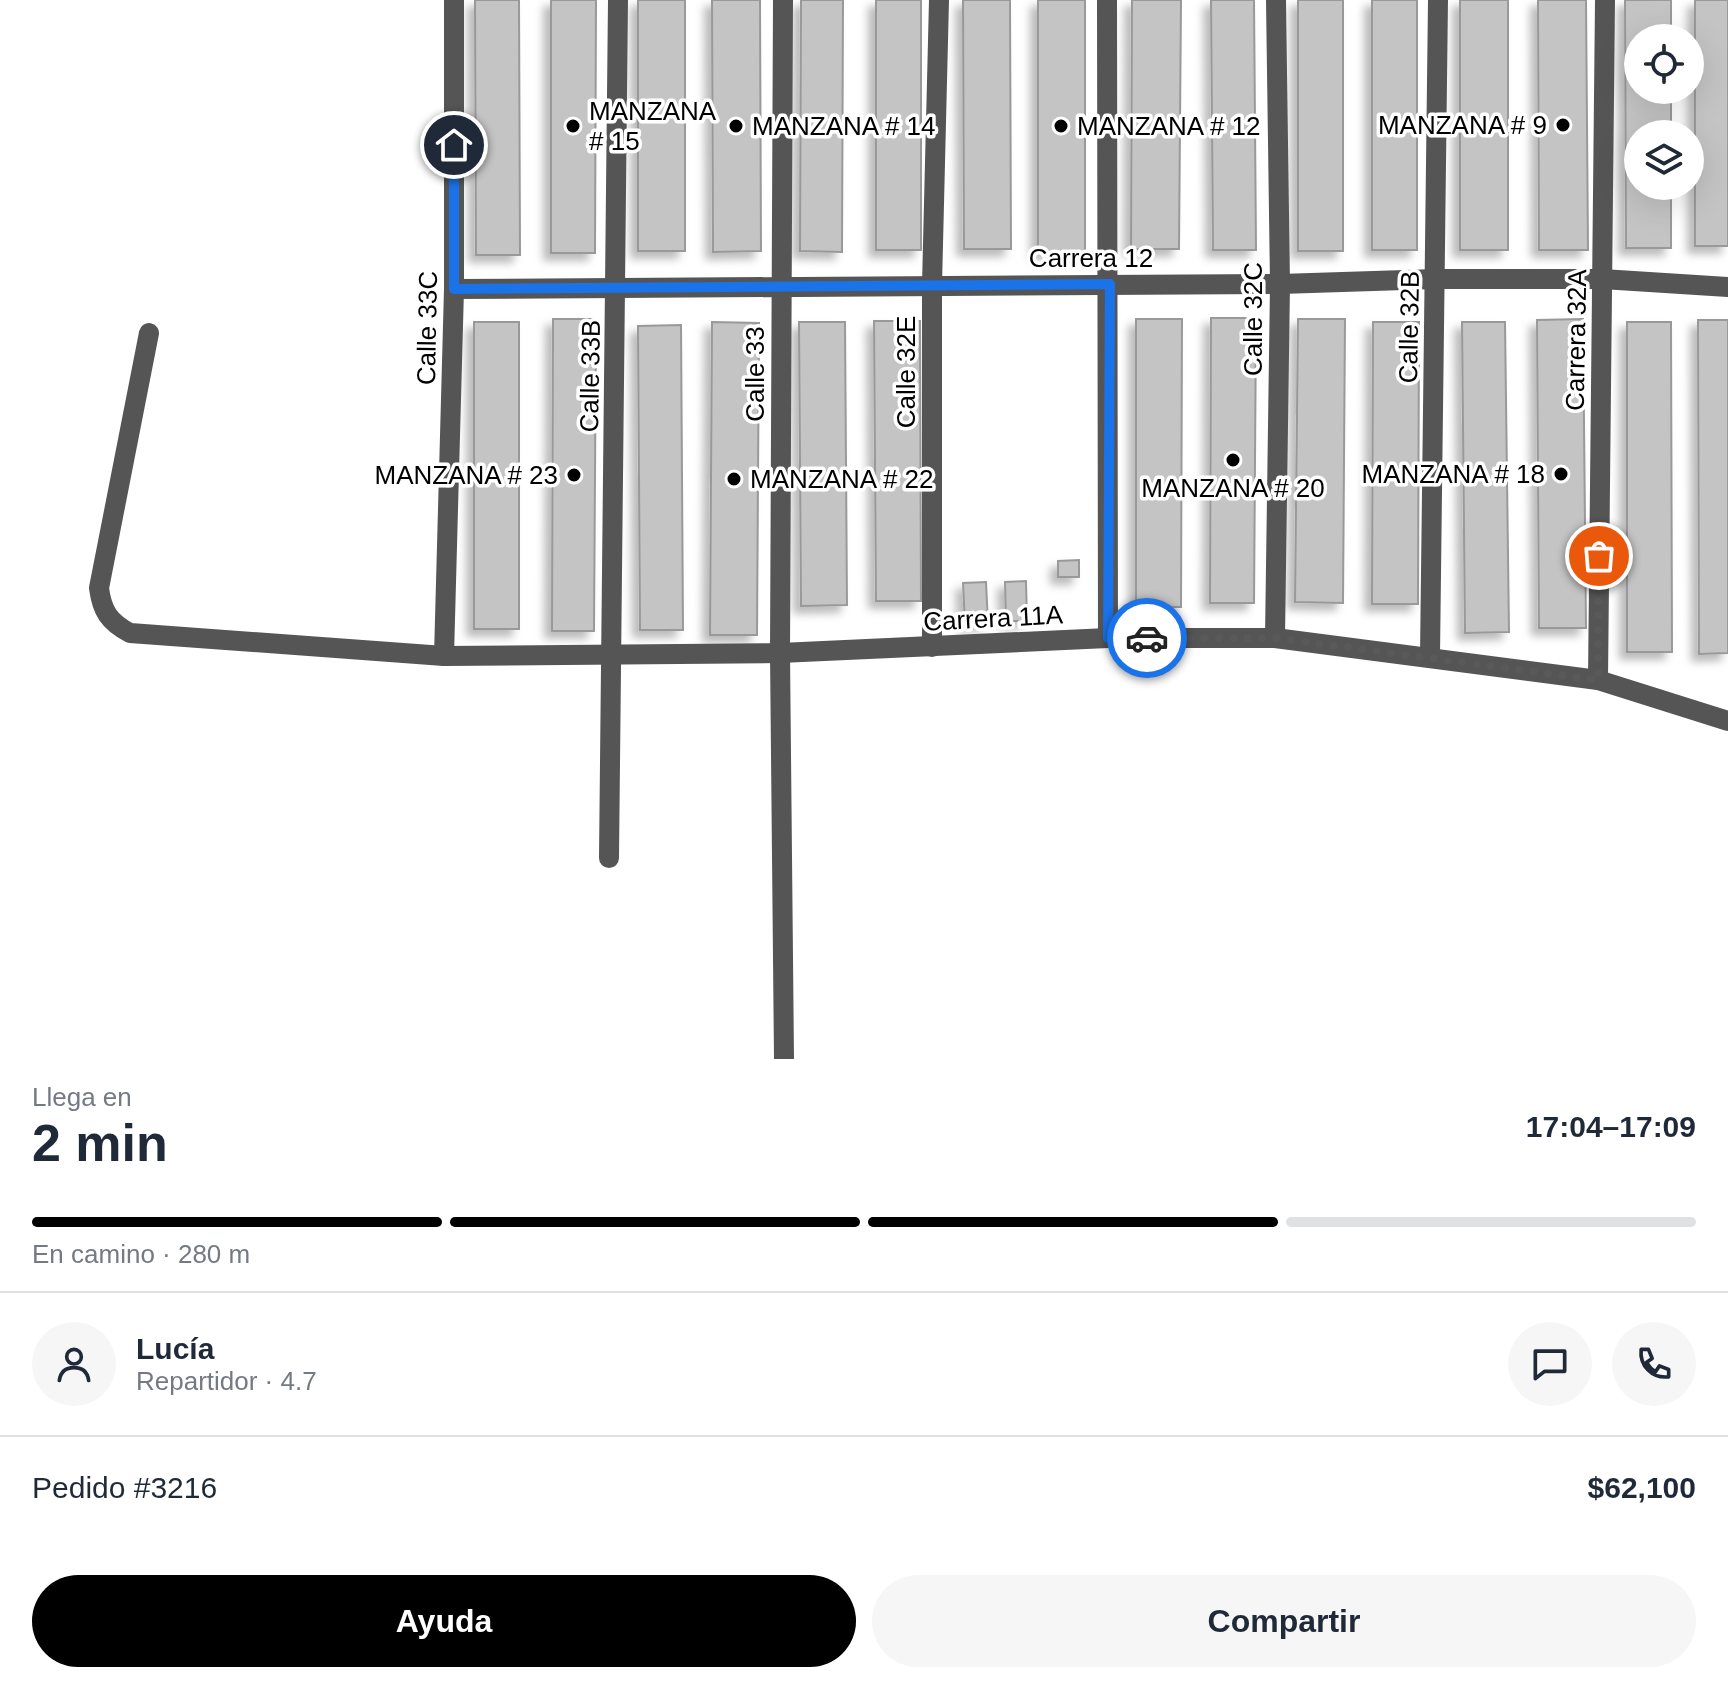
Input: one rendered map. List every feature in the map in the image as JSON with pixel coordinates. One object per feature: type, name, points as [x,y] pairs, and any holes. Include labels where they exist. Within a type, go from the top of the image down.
[{"type":"street","name":"Calle 33C","points":[[444,656],[454,289],[454,0]]},
{"type":"street","name":"Calle 33B","points":[[609,858],[618,0]]},
{"type":"street","name":"Calle 33","points":[[783,0],[780,653],[784,1059]]},
{"type":"street","name":"Calle 32E","points":[[932,647],[932,285],[939,0]]},
{"type":"street","points":[[1107,0],[1110,284],[1108,638]]},
{"type":"street","name":"Calle 32C","points":[[1275,638],[1280,284],[1276,0]]},
{"type":"street","name":"Calle 32B","points":[[1430,656],[1438,0]]},
{"type":"street","name":"Carrera 32A","points":[[1598,680],[1605,0]]},
{"type":"street","name":"Carrera 12","points":[[454,289],[1280,284],[1436,279],[1602,279],[1728,287]]},
{"type":"street","name":"Carrera 11A","points":[[149,333],[99,588],[101,605],[111,623],[130,633],[444,656],[611,657],[780,653],[1108,638],[1275,638],[1598,680],[1728,721]]},
{"type":"building","points":[[475,0],[519,0],[520,255],[476,255]]},
{"type":"building","name":"MANZANA # 15","points":[[551,0],[596,0],[595,253],[551,253]]},
{"type":"building","points":[[638,0],[685,0],[685,251],[638,251]]},
{"type":"building","name":"MANZANA # 14","points":[[712,0],[760,0],[761,251],[713,252]]},
{"type":"building","points":[[801,0],[843,0],[842,252],[800,251]]},
{"type":"building","points":[[876,0],[921,0],[921,250],[876,250]]},
{"type":"building","points":[[963,0],[1010,0],[1011,249],[964,249]]},
{"type":"building","name":"MANZANA # 12","points":[[1038,0],[1085,0],[1085,252],[1038,252]]},
{"type":"building","points":[[1132,0],[1181,0],[1179,249],[1131,249]]},
{"type":"building","points":[[1211,0],[1254,0],[1256,250],[1213,250]]},
{"type":"building","points":[[1298,0],[1343,0],[1343,251],[1298,251]]},
{"type":"building","points":[[1372,0],[1417,0],[1417,250],[1372,250]]},
{"type":"building","points":[[1460,0],[1508,0],[1508,250],[1460,250]]},
{"type":"building","name":"MANZANA # 9","points":[[1538,0],[1586,0],[1588,250],[1539,250]]},
{"type":"building","points":[[1625,0],[1671,0],[1671,24],[1625,24]]},
{"type":"building","points":[[1695,0],[1728,0],[1728,246],[1695,246],[1695,200],[1704,200],[1704,120],[1695,120],[1695,104],[1704,104],[1704,24],[1695,24]]},
{"type":"building","points":[[1625,104],[1671,104],[1671,120],[1625,120]]},
{"type":"building","points":[[1626,200],[1671,200],[1671,248],[1626,248]]},
{"type":"building","name":"MANZANA # 20","points":[[1211,318],[1256,318],[1254,603],[1210,603]]},
{"type":"building","name":"MANZANA # 23","points":[[553,319],[596,319],[594,631],[552,631]]},
{"type":"building","points":[[1136,319],[1182,319],[1181,607],[1136,607]]},
{"type":"building","points":[[1298,319],[1345,319],[1343,603],[1295,602]]},
{"type":"building","name":"MANZANA # 18","points":[[1583,319],[1586,628],[1539,628],[1537,320]]},
{"type":"building","points":[[1698,320],[1728,320],[1728,653],[1699,654]]},
{"type":"building","points":[[874,321],[920,321],[921,601],[876,601]]},
{"type":"building","points":[[474,322],[519,322],[519,629],[474,629]]},
{"type":"building","name":"MANZANA # 22","points":[[712,322],[759,323],[757,635],[710,635]]},
{"type":"building","points":[[799,322],[845,322],[847,605],[801,606]]},
{"type":"building","points":[[1373,322],[1419,322],[1418,604],[1372,604]]},
{"type":"building","points":[[1462,322],[1505,322],[1509,632],[1465,633]]},
{"type":"building","points":[[1627,322],[1671,322],[1672,652],[1627,652]]},
{"type":"building","points":[[681,325],[683,630],[640,630],[638,326]]},
{"type":"building","points":[[1079,560],[1079,577],[1058,577],[1058,561]]},
{"type":"building","points":[[1026,581],[1027,621],[1006,621],[1005,582]]},
{"type":"building","points":[[986,582],[988,623],[965,624],[963,583]]},
{"type":"way so far","points":[[1147,638],[1275,638],[1598,680],[1599,556]]},
{"type":"place","name":"MANZANA # 9","points":[[1563,125]]},
{"type":"place","name":"MANZANA # 15","points":[[573,126]]},
{"type":"place","name":"MANZANA # 14","points":[[736,126]]},
{"type":"place","name":"MANZANA # 12","points":[[1061,126]]},
{"type":"place","name":"MANZANA # 20","points":[[1233,460]]},
{"type":"place","name":"MANZANA # 18","points":[[1561,474]]},
{"type":"place","name":"MANZANA # 23","points":[[574,475]]},
{"type":"place","name":"MANZANA # 22","points":[[734,479]]},
{"type":"route","points":[[454,145],[454,289],[1110,284],[1108,638],[1147,638]]}]
